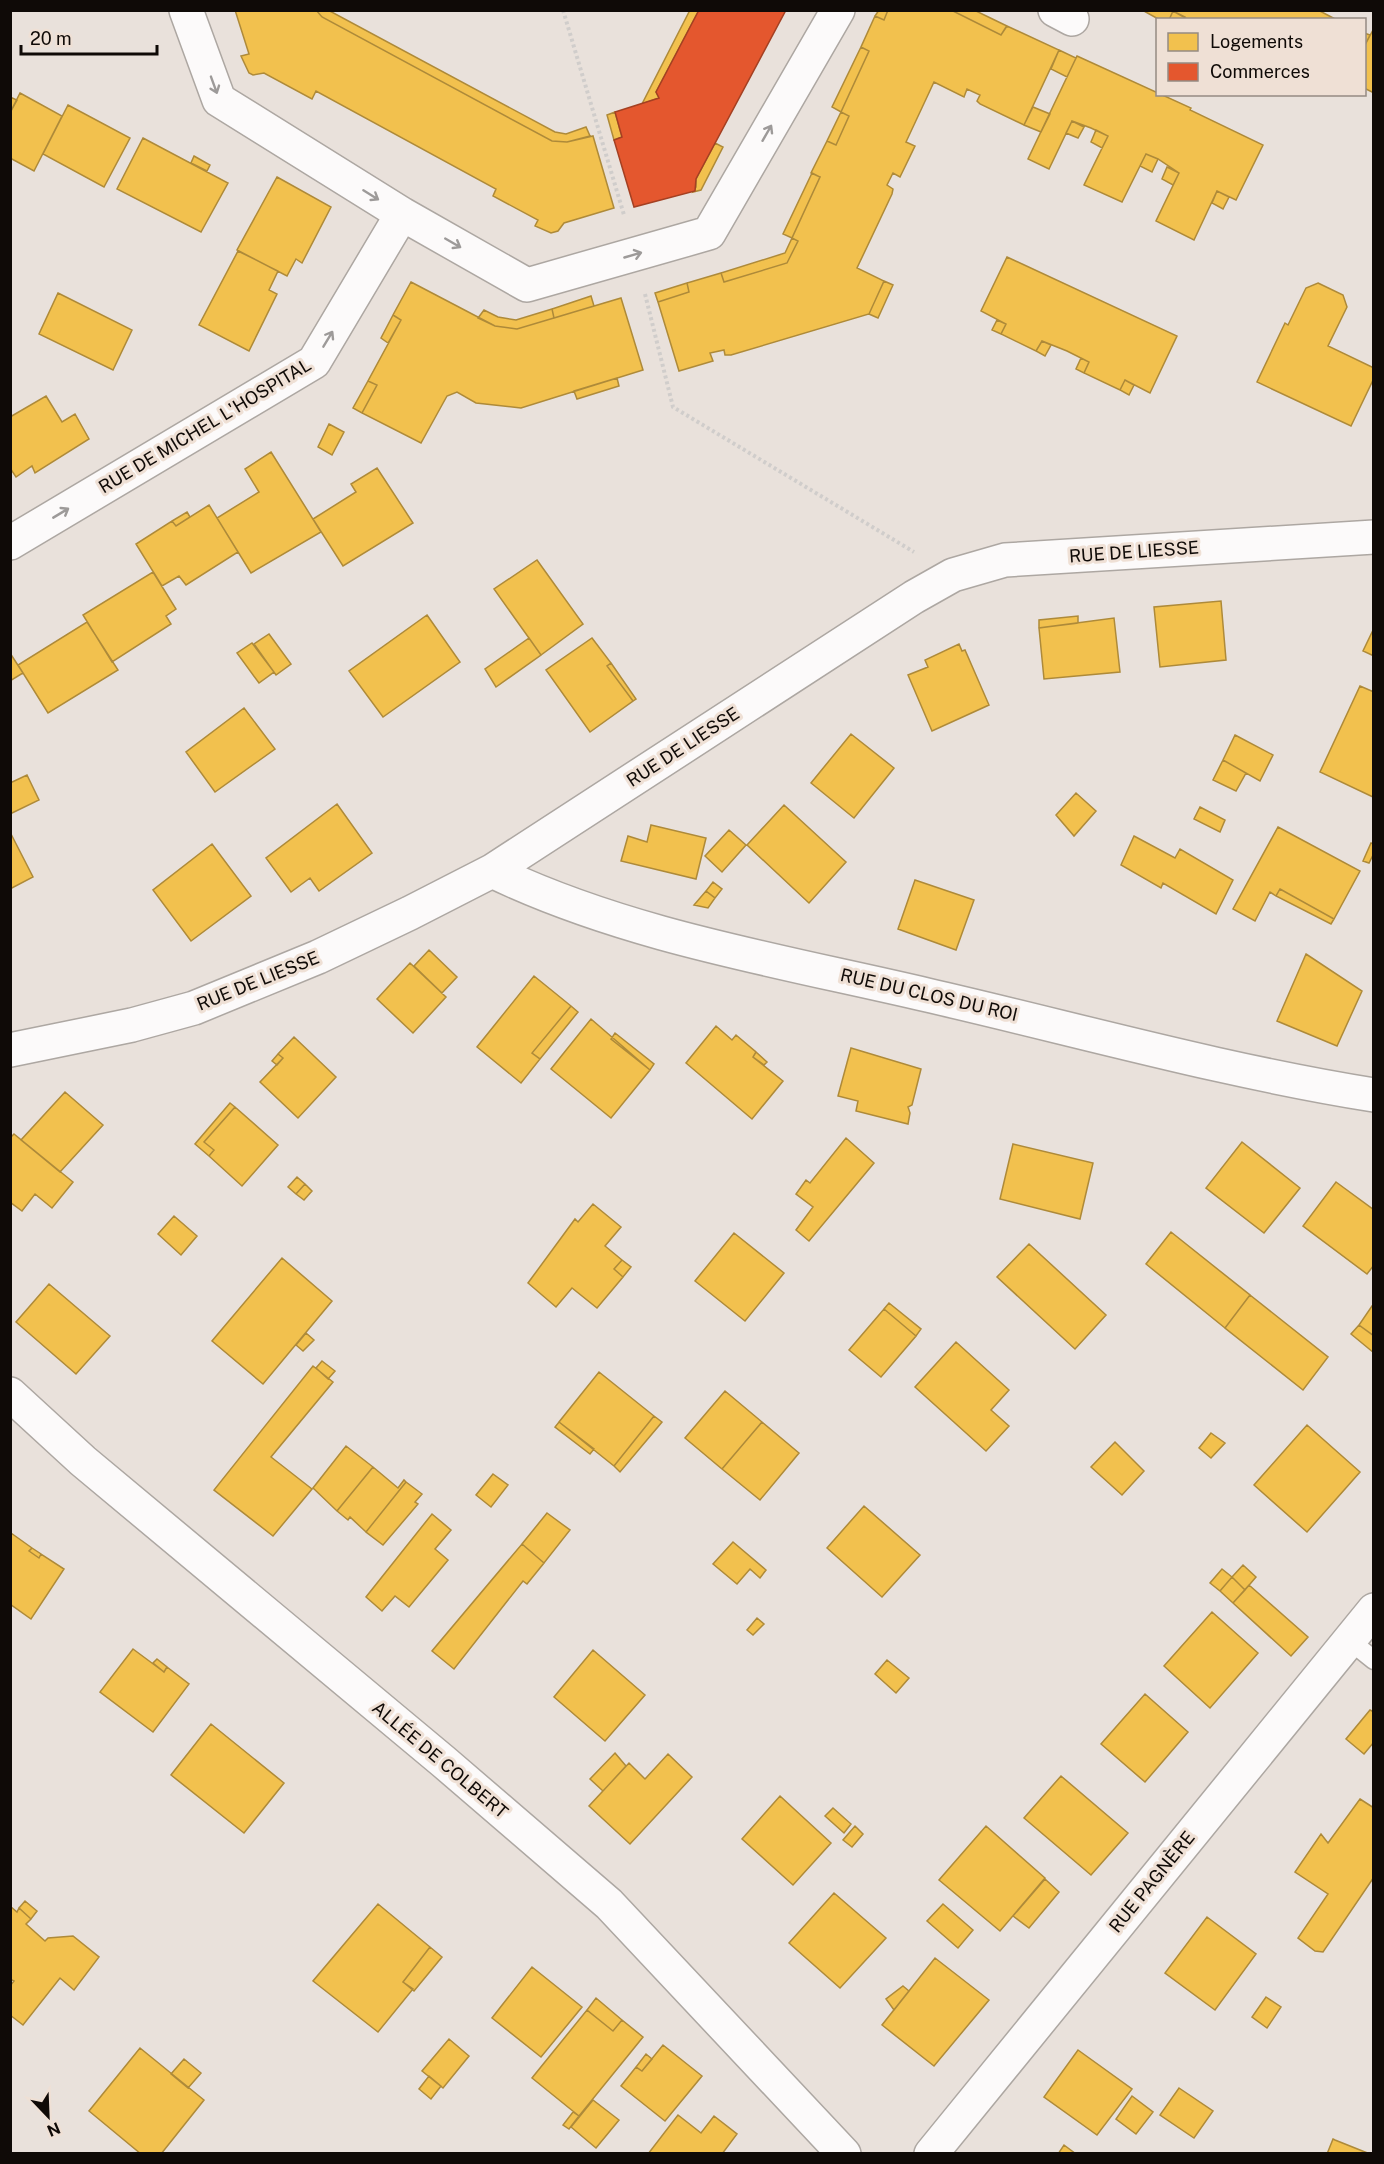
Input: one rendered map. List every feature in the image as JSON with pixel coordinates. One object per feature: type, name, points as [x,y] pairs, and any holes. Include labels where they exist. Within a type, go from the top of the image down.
[{"type":"street","points":[[186,10],[219,100],[402,214],[527,285],[709,233],[838,10]]},
{"type":"street","name":"RUE DE MICHEL L'HOSPITAL","points":[[10,543],[314,362],[402,214]]},
{"type":"street","name":"RUE DE LIESSE","points":[[10,1050],[132,1025],[194,1008],[318,957],[492,871],[914,597],[953,575],[1005,560],[1374,537]]},
{"type":"street","name":"RUE DU CLOS DU ROI","points":[[492,871],[573,906],[702,942],[1240,1068],[1374,1095]]},
{"type":"street","name":"ALLÉE DE COLBERT","points":[[10,1394],[83,1461],[444,1762],[609,1904],[844,2154]]},
{"type":"street","name":"RUE PAGNÈRE","points":[[931,2154],[1374,1611]]},
{"type":"lane","points":[[1349,1640],[1374,1660]]},
{"type":"path","points":[[563,10],[635,254],[673,407],[953,575]]},
{"type":"building: Logements","points":[[235,10],[316,10],[322,17],[552,141],[567,142],[593,136],[614,208],[564,223],[558,231],[551,233],[535,226],[538,220],[493,196],[496,189],[316,91],[312,99],[264,73],[253,75],[249,73],[241,56],[249,54]]},
{"type":"building: Logements","points":[[316,10],[328,10],[555,132],[566,134],[586,127],[590,136],[567,142],[552,141],[322,17]]},
{"type":"building: Logements","points":[[690,10],[699,10],[656,92],[659,98],[642,104]]},
{"type":"building: Logements","points":[[879,10],[888,10],[884,20],[875,16]]},
{"type":"building: Logements","points":[[888,10],[951,10],[1001,35],[1007,26],[1059,50],[1024,125],[980,104],[977,101],[980,95],[967,89],[964,97],[934,82],[906,142],[915,146],[900,177],[893,173],[887,185],[893,189],[892,194],[857,268],[884,281],[869,314],[731,355],[725,355],[724,350],[710,353],[713,361],[679,371],[658,302],[689,292],[687,283],[721,273],[724,282],[787,263],[798,241],[792,238],[820,177],[811,173],[827,141],[836,145],[849,116],[841,112],[869,51],[861,47],[875,16],[884,20]]},
{"type":"building: Logements","points":[[951,10],[974,10],[1009,27],[1006,27],[1001,35]]},
{"type":"building: Logements","points":[[1142,10],[1318,10],[1333,18],[1185,18],[1173,11],[1170,18],[1156,18]]},
{"type":"building: Logements","points":[[1173,11],[1185,17],[1184,18],[1170,18]]},
{"type":"building: Logements","points":[[1374,28],[1374,93],[1366,89],[1366,43]]},
{"type":"building: Logements","points":[[861,47],[869,51],[841,112],[832,107]]},
{"type":"building: Logements","points":[[1059,50],[1076,58],[1067,77],[1051,69]]},
{"type":"building: Logements","points":[[1077,56],[1156,92],[1156,96],[1165,96],[1191,108],[1190,110],[1263,145],[1236,200],[1217,191],[1194,240],[1156,221],[1179,173],[1158,159],[1146,154],[1122,202],[1084,185],[1108,136],[1091,128],[1072,121],[1049,169],[1028,159]]},
{"type":"building: Logements","points":[[20,93],[62,116],[34,171],[10,158],[10,113]]},
{"type":"building: Logements","points":[[10,97],[17,100],[10,113]]},
{"type":"building: Logements","points":[[68,105],[130,138],[104,187],[43,154]]},
{"type":"building: Logements","points":[[1033,107],[1050,114],[1041,132],[1024,125]]},
{"type":"building: Logements","points":[[615,112],[622,137],[614,140],[607,115]]},
{"type":"building: Logements","points":[[841,112],[849,116],[836,145],[827,141]]},
{"type":"building: Logements","points":[[1072,121],[1084,127],[1078,138],[1066,133]]},
{"type":"building: Logements","points":[[1096,130],[1108,136],[1102,148],[1091,142]]},
{"type":"building: Logements","points":[[143,138],[228,183],[201,232],[117,189]]},
{"type":"building: Logements","points":[[715,143],[723,147],[701,190],[693,192],[696,179]]},
{"type":"building: Logements","points":[[1146,154],[1158,159],[1152,172],[1140,166]]},
{"type":"building: Logements","points":[[194,156],[210,165],[207,171],[191,163]]},
{"type":"building: Logements","points":[[1167,167],[1179,173],[1173,185],[1162,179]]},
{"type":"building: Logements","points":[[812,173],[820,177],[792,238],[783,234]]},
{"type":"building: Logements","points":[[277,177],[331,207],[302,263],[296,259],[287,276],[237,250]]},
{"type":"building: Logements","points":[[1217,191],[1229,197],[1223,209],[1212,203]]},
{"type":"building: Logements","points":[[792,238],[798,241],[787,263],[724,282],[721,273],[785,253]]},
{"type":"building: Logements","points":[[238,251],[278,271],[269,290],[277,294],[249,351],[199,325]]},
{"type":"building: Logements","points":[[1007,257],[1177,336],[1150,393],[1125,380],[1120,390],[1084,373],[1089,362],[1042,341],[1036,351],[1001,334],[1006,324],[981,311]]},
{"type":"building: Logements","points":[[884,281],[893,285],[878,318],[869,314]]},
{"type":"building: Logements","points":[[411,282],[495,326],[517,329],[621,298],[643,370],[521,408],[476,403],[457,392],[447,396],[421,443],[362,413],[377,385],[368,381],[401,320],[393,315]]},
{"type":"building: Logements","points":[[687,283],[689,292],[658,302],[655,293]]},
{"type":"building: Logements","points":[[1318,283],[1343,295],[1347,307],[1328,346],[1374,368],[1374,378],[1351,426],[1257,382],[1285,323],[1288,325],[1306,288]]},
{"type":"building: Logements","points":[[58,293],[132,330],[113,370],[39,334]]},
{"type":"building: Logements","points":[[591,296],[594,306],[554,318],[552,309]]},
{"type":"building: Logements","points":[[552,309],[554,318],[517,329],[495,326],[478,318],[484,310],[498,317],[516,320]]},
{"type":"building: Logements","points":[[393,315],[401,320],[388,343],[381,338]]},
{"type":"building: Logements","points":[[997,320],[1006,324],[1001,334],[992,330]]},
{"type":"building: Logements","points":[[1042,341],[1051,345],[1045,356],[1036,351]]},
{"type":"building: Logements","points":[[1081,358],[1089,362],[1084,373],[1076,369]]},
{"type":"building: Logements","points":[[617,378],[619,386],[577,399],[574,391]]},
{"type":"building: Logements","points":[[1125,380],[1134,385],[1129,395],[1120,390]]},
{"type":"building: Logements","points":[[368,381],[377,385],[362,413],[353,408]]},
{"type":"building: Logements","points":[[46,396],[62,422],[75,414],[89,439],[35,473],[32,466],[16,477],[10,468],[10,417]]},
{"type":"building: Logements","points":[[329,424],[344,432],[332,455],[318,447]]},
{"type":"building: Logements","points":[[271,452],[321,532],[251,573],[217,518],[259,492],[245,469]]},
{"type":"building: Logements","points":[[377,468],[413,523],[343,566],[313,519],[356,492],[351,484]]},
{"type":"building: Logements","points":[[209,505],[238,552],[186,585],[179,576],[162,586],[136,544],[172,521],[176,526]]},
{"type":"building: Logements","points":[[187,512],[190,517],[176,526],[172,521]]},
{"type":"building: Logements","points":[[537,560],[583,624],[541,655],[494,589]]},
{"type":"building: Logements","points":[[153,572],[176,609],[166,616],[171,624],[112,662],[83,615]]},
{"type":"building: Logements","points":[[1221,601],[1226,660],[1160,667],[1154,607]]},
{"type":"building: Logements","points":[[427,615],[460,662],[383,717],[349,671]]},
{"type":"building: Logements","points":[[1078,616],[1078,623],[1039,628],[1039,620]]},
{"type":"building: Logements","points":[[1114,618],[1120,672],[1044,679],[1039,628]]},
{"type":"building: Logements","points":[[87,622],[118,670],[48,713],[18,665]]},
{"type":"building: Logements","points":[[1374,628],[1374,656],[1363,651]]},
{"type":"building: Logements","points":[[269,634],[291,664],[276,675],[254,644]]},
{"type":"building: Logements","points":[[529,638],[541,655],[496,687],[485,669]]},
{"type":"building: Logements","points":[[592,638],[611,663],[607,666],[633,701],[590,732],[546,670]]},
{"type":"building: Logements","points":[[252,643],[274,672],[259,683],[237,653]]},
{"type":"building: Logements","points":[[959,644],[962,651],[965,650],[989,705],[932,731],[908,675],[928,667],[925,660]]},
{"type":"building: Logements","points":[[10,653],[23,673],[10,681]]},
{"type":"building: Logements","points":[[611,663],[636,699],[633,701],[607,666]]},
{"type":"building: Logements","points":[[1360,686],[1374,692],[1373,797],[1320,772]]},
{"type":"building: Logements","points":[[244,708],[275,749],[215,792],[186,752]]},
{"type":"building: Logements","points":[[851,734],[894,768],[854,818],[811,783]]},
{"type":"building: Logements","points":[[1235,735],[1273,755],[1260,781],[1223,760]]},
{"type":"building: Logements","points":[[1223,760],[1246,773],[1236,791],[1213,780]]},
{"type":"building: Logements","points":[[27,775],[39,800],[10,814],[10,783]]},
{"type":"building: Logements","points":[[1076,793],[1096,811],[1074,836],[1056,815]]},
{"type":"building: Logements","points":[[337,804],[372,853],[319,891],[310,878],[291,892],[266,858]]},
{"type":"building: Logements","points":[[784,805],[846,862],[809,903],[747,845]]},
{"type":"building: Logements","points":[[1200,807],[1225,820],[1220,832],[1194,819]]},
{"type":"building: Logements","points":[[651,825],[706,838],[696,879],[621,861],[628,836],[647,842]]},
{"type":"building: Logements","points":[[1278,827],[1360,871],[1334,919],[1280,889],[1276,896],[1270,892],[1255,921],[1233,909]]},
{"type":"building: Logements","points":[[729,830],[746,845],[722,872],[705,856]]},
{"type":"building: Logements","points":[[10,832],[33,877],[10,889]]},
{"type":"building: Logements","points":[[1134,836],[1175,858],[1180,849],[1233,880],[1216,914],[1163,883],[1161,888],[1121,865]]},
{"type":"building: Logements","points":[[1371,843],[1374,844],[1374,853],[1369,863],[1363,861]]},
{"type":"building: Logements","points":[[212,844],[251,896],[191,941],[153,890]]},
{"type":"building: Logements","points":[[915,880],[974,900],[956,950],[898,929]]},
{"type":"building: Logements","points":[[713,882],[722,889],[715,898],[706,891]]},
{"type":"building: Logements","points":[[1280,889],[1334,919],[1331,924],[1276,896]]},
{"type":"building: Logements","points":[[706,891],[715,898],[708,908],[694,905]]},
{"type":"building: Logements","points":[[429,950],[457,977],[442,993],[414,966]]},
{"type":"building: Logements","points":[[1306,954],[1362,991],[1337,1046],[1277,1021]]},
{"type":"building: Logements","points":[[410,963],[446,997],[413,1033],[377,999]]},
{"type":"building: Logements","points":[[534,976],[571,1006],[532,1053],[540,1059],[521,1083],[477,1047]]},
{"type":"building: Logements","points":[[571,1006],[578,1012],[540,1059],[532,1053]]},
{"type":"building: Logements","points":[[591,1019],[650,1070],[611,1118],[551,1069]]},
{"type":"building: Logements","points":[[716,1026],[732,1040],[736,1035],[756,1052],[753,1057],[783,1081],[752,1119],[686,1063]]},
{"type":"building: Logements","points":[[615,1033],[654,1064],[650,1070],[611,1039]]},
{"type":"building: Logements","points":[[294,1037],[336,1077],[298,1118],[260,1082],[283,1058],[278,1054]]},
{"type":"building: Logements","points":[[851,1048],[921,1069],[912,1105],[908,1107],[910,1113],[908,1124],[856,1111],[858,1101],[838,1096]]},
{"type":"building: Logements","points":[[756,1052],[767,1062],[764,1065],[753,1057]]},
{"type":"building: Logements","points":[[278,1054],[283,1058],[277,1065],[272,1061]]},
{"type":"building: Logements","points":[[65,1092],[103,1125],[60,1172],[21,1140]]},
{"type":"building: Logements","points":[[230,1103],[235,1107],[204,1142],[214,1150],[209,1156],[195,1144]]},
{"type":"building: Logements","points":[[235,1107],[278,1145],[242,1186],[209,1156],[214,1150],[204,1142]]},
{"type":"building: Logements","points":[[14,1134],[73,1182],[52,1208],[35,1194],[22,1211],[10,1202],[10,1138]]},
{"type":"building: Logements","points":[[846,1138],[874,1163],[809,1241],[796,1230],[813,1207],[796,1194],[806,1180],[810,1183]]},
{"type":"building: Logements","points":[[1242,1142],[1300,1188],[1264,1233],[1206,1188]]},
{"type":"building: Logements","points":[[1013,1144],[1093,1163],[1080,1219],[1000,1199]]},
{"type":"building: Logements","points":[[297,1177],[305,1184],[296,1194],[288,1187]]},
{"type":"building: Logements","points":[[1336,1182],[1374,1210],[1374,1265],[1367,1274],[1303,1226]]},
{"type":"building: Logements","points":[[305,1184],[312,1191],[304,1200],[296,1194]]},
{"type":"building: Logements","points":[[593,1204],[621,1227],[605,1246],[622,1260],[614,1269],[623,1277],[597,1308],[572,1288],[556,1307],[528,1283],[575,1219],[578,1222]]},
{"type":"building: Logements","points":[[174,1216],[197,1236],[181,1255],[158,1234]]},
{"type":"building: Logements","points":[[1171,1232],[1250,1295],[1225,1328],[1146,1264]]},
{"type":"building: Logements","points":[[734,1233],[784,1273],[745,1321],[695,1281]]},
{"type":"building: Logements","points":[[1029,1244],[1106,1315],[1075,1349],[997,1277]]},
{"type":"building: Logements","points":[[282,1258],[332,1301],[263,1384],[212,1341]]},
{"type":"building: Logements","points":[[622,1260],[631,1267],[623,1277],[614,1269]]},
{"type":"building: Logements","points":[[49,1284],[110,1336],[76,1374],[16,1322]]},
{"type":"building: Logements","points":[[1250,1295],[1328,1357],[1303,1390],[1225,1328]]},
{"type":"building: Logements","points":[[889,1303],[921,1329],[916,1336],[884,1309]]},
{"type":"building: Logements","points":[[1372,1306],[1374,1307],[1374,1336],[1359,1325]]},
{"type":"building: Logements","points":[[884,1309],[916,1336],[881,1377],[849,1350]]},
{"type":"building: Logements","points":[[1359,1325],[1374,1336],[1374,1353],[1351,1334]]},
{"type":"building: Logements","points":[[306,1333],[314,1340],[303,1351],[296,1345]]},
{"type":"building: Logements","points":[[956,1342],[1009,1390],[991,1410],[1009,1426],[986,1451],[915,1387]]},
{"type":"building: Logements","points":[[322,1361],[335,1371],[328,1379],[316,1368]]},
{"type":"building: Logements","points":[[313,1366],[333,1382],[271,1457],[312,1489],[273,1536],[214,1490]]},
{"type":"building: Logements","points":[[599,1372],[654,1416],[614,1466],[559,1422]]},
{"type":"building: Logements","points":[[725,1391],[762,1422],[722,1469],[685,1438]]},
{"type":"building: Logements","points":[[654,1416],[662,1422],[620,1472],[614,1466]]},
{"type":"building: Logements","points":[[559,1422],[594,1449],[590,1454],[555,1427]]},
{"type":"building: Logements","points":[[762,1422],[799,1453],[760,1500],[722,1469]]},
{"type":"building: Logements","points":[[1307,1425],[1360,1472],[1307,1532],[1254,1485]]},
{"type":"building: Logements","points":[[1211,1433],[1225,1443],[1211,1458],[1199,1448]]},
{"type":"building: Logements","points":[[1115,1442],[1144,1471],[1122,1495],[1091,1467]]},
{"type":"building: Logements","points":[[346,1446],[373,1467],[337,1511],[313,1488]]},
{"type":"building: Logements","points":[[373,1467],[398,1488],[404,1480],[406,1482],[366,1532],[350,1517],[348,1520],[337,1511]]},
{"type":"building: Logements","points":[[493,1474],[508,1485],[491,1507],[476,1495]]},
{"type":"building: Logements","points":[[406,1482],[422,1494],[415,1502],[418,1504],[383,1545],[366,1532]]},
{"type":"building: Logements","points":[[864,1506],[920,1555],[882,1597],[827,1548]]},
{"type":"building: Logements","points":[[547,1513],[570,1530],[544,1563],[522,1544]]},
{"type":"building: Logements","points":[[432,1514],[451,1530],[435,1549],[448,1560],[409,1607],[395,1596],[382,1611],[366,1597]]},
{"type":"building: Logements","points":[[11,1533],[32,1548],[29,1551],[39,1558],[41,1554],[64,1569],[31,1619],[10,1604]]},
{"type":"building: Logements","points":[[733,1542],[766,1570],[760,1578],[750,1569],[737,1584],[713,1564]]},
{"type":"building: Logements","points":[[522,1544],[544,1563],[527,1584],[523,1581],[454,1669],[432,1651]]},
{"type":"building: Logements","points":[[32,1548],[41,1554],[39,1558],[29,1551]]},
{"type":"building: Logements","points":[[1243,1565],[1256,1577],[1245,1590],[1232,1577]]},
{"type":"building: Logements","points":[[1222,1569],[1232,1577],[1220,1591],[1210,1583]]},
{"type":"building: Logements","points":[[1232,1577],[1245,1590],[1233,1603],[1220,1591]]},
{"type":"building: Logements","points":[[1249,1585],[1308,1637],[1291,1656],[1233,1603]]},
{"type":"building: Logements","points":[[1212,1612],[1258,1653],[1210,1708],[1164,1666]]},
{"type":"building: Logements","points":[[757,1618],[764,1624],[753,1635],[747,1630]]},
{"type":"building: Logements","points":[[133,1649],[164,1672],[167,1667],[189,1684],[153,1732],[100,1692]]},
{"type":"building: Logements","points":[[593,1650],[645,1695],[605,1741],[554,1697]]},
{"type":"building: Logements","points":[[157,1659],[167,1667],[164,1672],[153,1663]]},
{"type":"building: Logements","points":[[887,1660],[909,1678],[896,1693],[875,1674]]},
{"type":"building: Logements","points":[[1145,1694],[1188,1732],[1145,1782],[1101,1744]]},
{"type":"building: Logements","points":[[1370,1710],[1374,1712],[1374,1742],[1364,1754],[1346,1739]]},
{"type":"building: Logements","points":[[211,1724],[284,1783],[244,1833],[171,1775]]},
{"type":"building: Logements","points":[[615,1753],[626,1766],[603,1791],[590,1779]]},
{"type":"building: Logements","points":[[668,1754],[692,1777],[630,1844],[589,1806],[629,1763],[645,1779]]},
{"type":"building: Logements","points":[[1061,1776],[1128,1833],[1091,1875],[1024,1818]]},
{"type":"building: Logements","points":[[780,1796],[831,1843],[793,1885],[742,1839]]},
{"type":"building: Logements","points":[[1360,1799],[1374,1808],[1374,1877],[1323,1952],[1315,1951],[1298,1938],[1328,1894],[1295,1872],[1321,1834],[1328,1843]]},
{"type":"building: Logements","points":[[833,1808],[851,1824],[844,1833],[825,1816]]},
{"type":"building: Logements","points":[[855,1826],[863,1834],[852,1847],[843,1840]]},
{"type":"building: Logements","points":[[986,1826],[1045,1878],[1000,1931],[939,1880]]},
{"type":"building: Logements","points":[[1045,1879],[1059,1892],[1029,1928],[1013,1916]]},
{"type":"building: Logements","points":[[834,1893],[886,1938],[840,1988],[789,1943]]},
{"type":"building: Logements","points":[[25,1901],[37,1911],[31,1919],[19,1908]]},
{"type":"building: Logements","points":[[378,1904],[430,1947],[403,1982],[413,1989],[378,2032],[313,1981]]},
{"type":"building: Logements","points":[[943,1904],[973,1930],[958,1948],[927,1921]]},
{"type":"building: Logements","points":[[10,1906],[17,1912],[19,1908],[31,1919],[26,1924],[45,1941],[48,1938],[73,1936],[99,1957],[74,1990],[60,1978],[23,2025],[10,2015],[10,1986],[14,1981],[10,1979]]},
{"type":"building: Logements","points":[[1207,1917],[1256,1954],[1215,2010],[1165,1973]]},
{"type":"building: Logements","points":[[430,1947],[442,1957],[414,1991],[403,1982]]},
{"type":"building: Logements","points":[[935,1958],[989,2000],[934,2066],[882,2025]]},
{"type":"building: Logements","points":[[532,1967],[582,2007],[541,2057],[492,2018]]},
{"type":"building: Logements","points":[[903,1986],[909,1991],[894,2010],[886,1999]]},
{"type":"building: Logements","points":[[1266,1997],[1281,2007],[1267,2028],[1252,2017]]},
{"type":"building: Logements","points":[[596,1998],[622,2020],[613,2031],[587,2010]]},
{"type":"building: Logements","points":[[587,2010],[613,2031],[622,2020],[643,2037],[579,2116],[532,2078]]},
{"type":"building: Logements","points":[[449,2039],[469,2056],[443,2088],[422,2071]]},
{"type":"building: Logements","points":[[663,2045],[702,2076],[665,2121],[621,2086],[636,2067],[642,2071]]},
{"type":"building: Logements","points":[[140,2048],[204,2100],[161,2154],[141,2154],[89,2111]]},
{"type":"building: Logements","points":[[1078,2050],[1132,2089],[1097,2135],[1044,2097]]},
{"type":"building: Logements","points":[[646,2054],[652,2059],[642,2071],[636,2067]]},
{"type":"building: Logements","points":[[184,2059],[201,2073],[188,2088],[171,2074]]},
{"type":"building: Logements","points":[[429,2076],[441,2086],[431,2099],[419,2089]]},
{"type":"building: Logements","points":[[1179,2088],[1213,2111],[1194,2138],[1160,2115]]},
{"type":"building: Logements","points":[[1132,2096],[1153,2112],[1136,2134],[1116,2119]]},
{"type":"building: Logements","points":[[593,2100],[619,2120],[596,2148],[571,2127]]},
{"type":"building: Logements","points":[[573,2112],[579,2116],[569,2129],[563,2125]]},
{"type":"building: Logements","points":[[678,2115],[701,2133],[714,2116],[737,2134],[722,2154],[648,2154]]},
{"type":"building: Logements","points":[[1333,2139],[1335,2140],[1370,2154],[1327,2154]]},
{"type":"building: Logements","points":[[1064,2145],[1076,2154],[1058,2154]]},
{"type":"building: Commerces","points":[[699,10],[786,10],[696,179],[695,191],[634,207],[614,140],[622,137],[615,112],[659,98],[656,92]]}]
